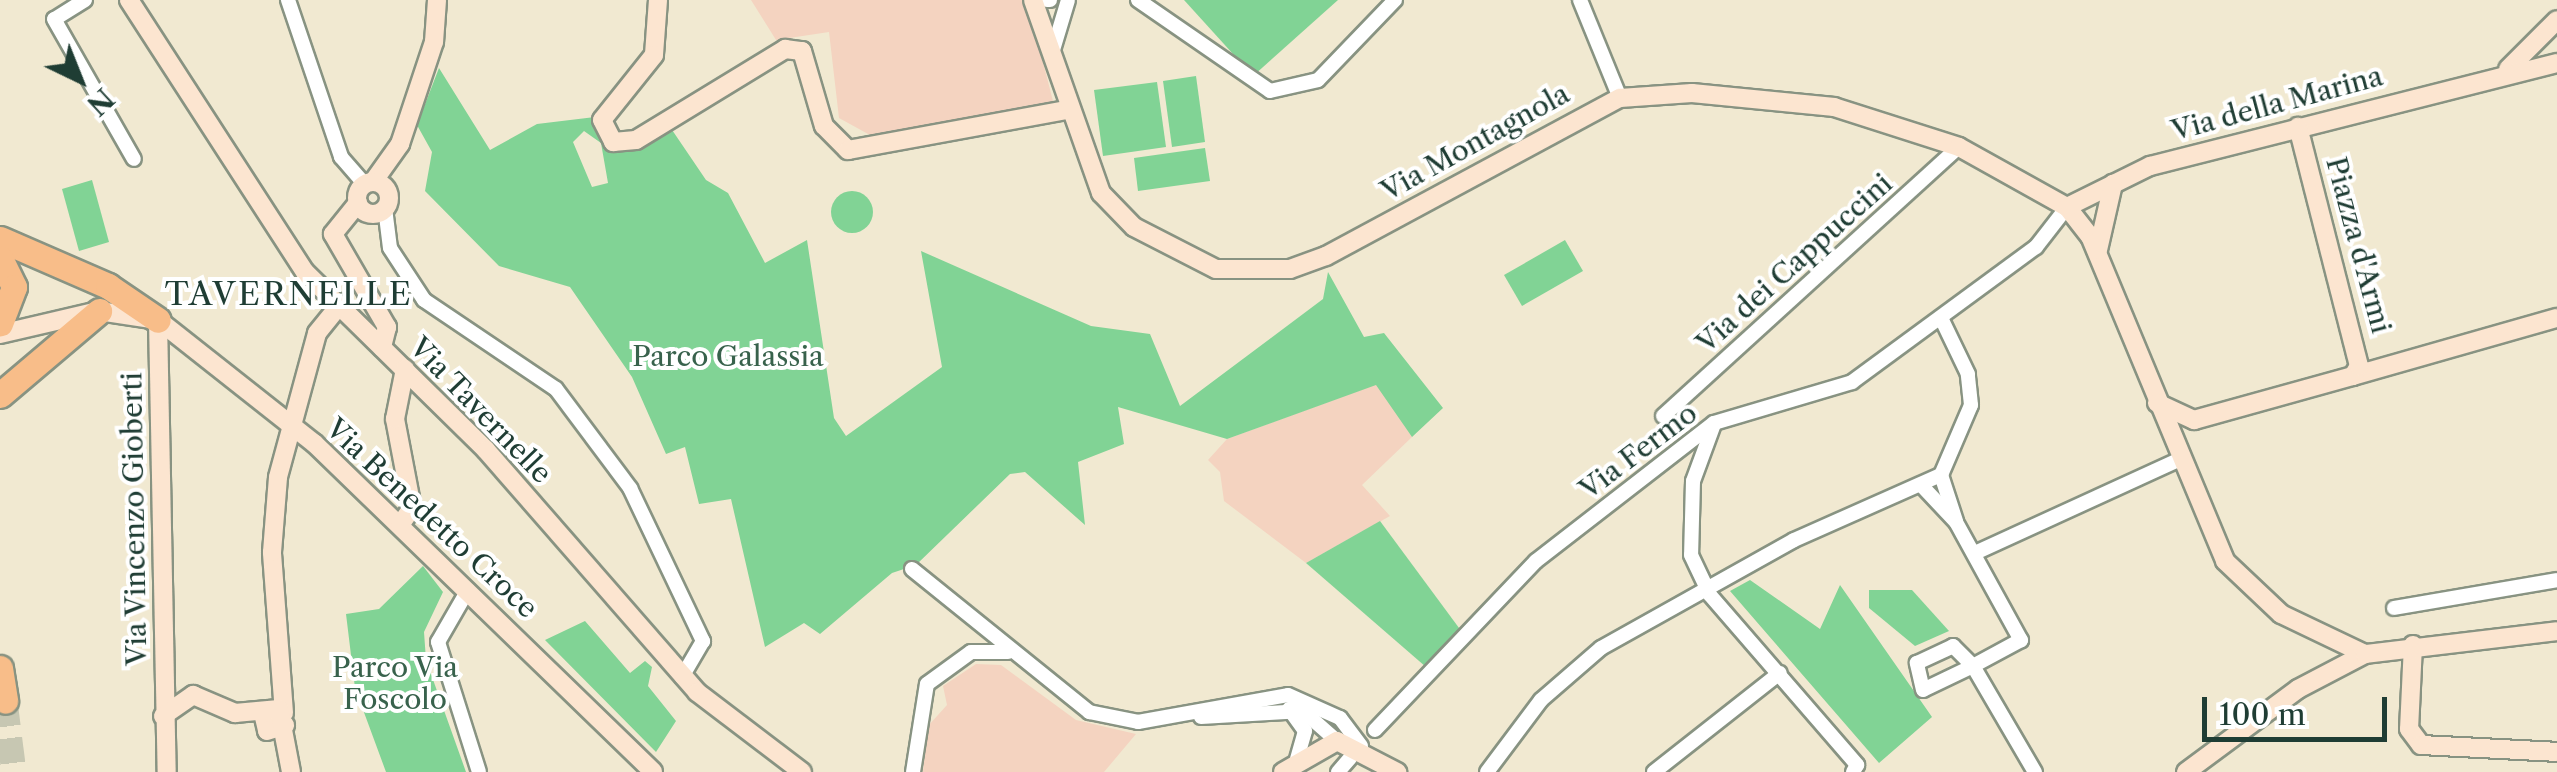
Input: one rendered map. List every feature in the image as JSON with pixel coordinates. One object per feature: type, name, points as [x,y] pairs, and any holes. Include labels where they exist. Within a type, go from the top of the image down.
[{"type":"highway","points":[[0,238],[108,286],[158,320]]},
{"type":"highway","points":[[0,258],[14,287],[0,323]]},
{"type":"highway","points":[[0,396],[99,311]]},
{"type":"highway","points":[[0,668],[5,702]]},
{"type":"street","points":[[85,0],[54,19],[134,159]]},
{"type":"street","name":"Via Tavernelle","points":[[129,0],[269,226],[338,307],[405,369],[682,677],[802,772]]},
{"type":"street","points":[[288,0],[340,157],[365,190],[387,202]]},
{"type":"street","points":[[438,0],[434,42],[393,158],[387,202],[390,248],[424,300],[556,388],[630,488],[703,640],[682,677]]},
{"type":"street","points":[[658,0],[654,55],[602,120],[613,142],[636,140],[785,49],[802,50],[824,126],[848,150],[1066,110]]},
{"type":"street","name":"Via Montagnola","points":[[1033,0],[1066,110],[1094,181],[1134,227],[1190,260],[1248,273],[1326,256],[1620,98]]},
{"type":"street","points":[[1052,61],[1054,26],[1068,0]]},
{"type":"street","points":[[1138,0],[1270,91],[1318,80],[1394,0]]},
{"type":"street","points":[[1580,0],[1620,98],[1822,106],[1959,148],[2067,208],[2098,252],[2197,508],[2257,597],[2365,654]]},
{"type":"street","name":"Via della Marina","points":[[2508,69],[2557,20]]},
{"type":"street","name":"Via della Marina","points":[[2067,208],[2114,184],[2298,127],[2508,69],[2557,64]]},
{"type":"street","name":"Piazza d'Armi","points":[[2298,127],[2360,352],[2352,376]]},
{"type":"street","name":"Via dei Cappuccini","points":[[1663,416],[1959,148]]},
{"type":"street","points":[[382,347],[387,327],[334,234],[393,158]]},
{"type":"street","points":[[2098,252],[2114,184]]},
{"type":"street","points":[[365,190],[369,214],[387,202]]},
{"type":"street","name":"Via Fermo","points":[[1375,730],[1536,561],[1714,424],[1852,382],[1943,322],[2036,247],[2067,208]]},
{"type":"street","points":[[290,772],[275,715],[282,675],[272,552],[280,464],[286,421],[317,333],[338,307]]},
{"type":"street","points":[[0,334],[99,311],[158,320]]},
{"type":"street","name":"Piazza d'Armi","points":[[2194,420],[2557,318]]},
{"type":"street","name":"Via Benedetto Croce","points":[[158,320],[314,443],[653,772]]},
{"type":"street","name":"Via Vincenzo Gioberti","points":[[158,320],[167,772]]},
{"type":"street","points":[[1486,772],[1569,673],[1705,588],[1941,476],[1971,405],[1968,374],[1943,322]]},
{"type":"street","points":[[400,525],[412,508],[395,419],[405,369]]},
{"type":"street","points":[[2153,399],[2194,420],[2179,443],[2197,508]]},
{"type":"street","points":[[1714,424],[1688,528],[1705,588],[1858,765],[1853,772]]},
{"type":"street","points":[[280,464],[314,443]]},
{"type":"street","points":[[1974,553],[2176,460]]},
{"type":"street","points":[[1941,476],[1956,522],[2021,640],[1973,666],[2036,772]]},
{"type":"street","points":[[1923,487],[1956,522]]},
{"type":"street","points":[[912,569],[1008,652],[1104,718],[1289,709],[1355,752],[1397,772]]},
{"type":"street","points":[[2394,608],[2557,580]]},
{"type":"street","points":[[468,590],[438,642],[479,772]]},
{"type":"street","points":[[2186,772],[2298,689],[2365,654],[2412,645],[2557,631]]},
{"type":"street","points":[[2412,645],[2409,729],[2421,745],[2557,752]]},
{"type":"street","points":[[913,772],[927,684],[971,652],[1008,652]]},
{"type":"street","points":[[1654,772],[1780,674]]},
{"type":"street","name":"Via Vincenzo Gioberti","points":[[163,717],[193,695],[235,713],[275,715]]},
{"type":"street","points":[[1186,713],[1288,695],[1320,706],[1338,725],[1337,741]]},
{"type":"street","points":[[1320,706],[1355,752]]},
{"type":"street","points":[[1289,709],[1306,731],[1290,766]]},
{"type":"street","points":[[1290,766],[1337,741]]},
{"type":"street","points":[[1338,772],[1355,752]]},
{"type":"shaded area","points":[[751,0],[1027,0],[1053,101],[879,140],[839,118],[829,32],[776,40]]},
{"type":"shaded area","points":[[1377,384],[1412,437],[1362,485],[1390,516],[1306,563],[1224,501],[1220,472],[1208,460],[1227,439]]},
{"type":"shaded area","points":[[976,664],[1001,665],[1076,720],[1136,734],[1104,772],[923,772],[928,726],[947,705],[943,686]]},
{"type":"green space","points":[[1184,0],[1338,0],[1253,76]]},
{"type":"green space","name":"Parco Galassia","points":[[439,68],[490,150],[537,124],[595,117],[611,147],[666,121],[706,180],[728,193],[765,263],[807,240],[834,418],[846,436],[942,367],[921,251],[1091,326],[1150,334],[1180,406],[1323,299],[1328,272],[1364,337],[1384,333],[1443,408],[1412,437],[1376,385],[1227,439],[1118,407],[1124,444],[1078,462],[1085,525],[1025,472],[1010,474],[916,565],[892,573],[820,634],[804,623],[765,647],[731,499],[699,504],[685,447],[666,454],[632,377],[570,287],[499,266],[425,191],[432,152],[417,125]],"holes":[[[584,131],[601,143],[608,183],[592,187],[573,142]]]},
{"type":"green space","points":[[1196,76],[1205,142],[1172,147],[1163,81]]},
{"type":"green space","points":[[1157,82],[1166,147],[1103,156],[1094,90]]},
{"type":"green space","points":[[1205,148],[1210,181],[1138,191],[1134,158]]},
{"type":"green space","points":[[92,180],[109,242],[79,251],[62,189]]},
{"type":"green space","points":[[852,191],[867,197],[873,212],[867,227],[852,233],[837,227],[831,212],[837,197]]},
{"type":"green space","points":[[1565,240],[1583,271],[1522,306],[1504,275]]},
{"type":"green space","points":[[1380,521],[1462,632],[1426,667],[1306,563]]},
{"type":"green space","name":"Parco Via Foscolo","points":[[423,566],[443,592],[424,632],[426,660],[466,772],[386,772],[355,688],[346,614],[379,609]]},
{"type":"green space","points":[[1750,580],[1820,629],[1840,585],[1932,717],[1879,763],[1730,591]]},
{"type":"green space","points":[[1869,590],[1912,590],[1949,631],[1915,646],[1869,608]]},
{"type":"green space","points":[[585,621],[630,673],[645,661],[652,667],[648,686],[676,721],[656,752],[545,640]]},
{"type":"tunnel","points":[[5,701],[14,772]]},
{"type":"district","name":"TAVERNELLE","points":[[289,294]]}]
